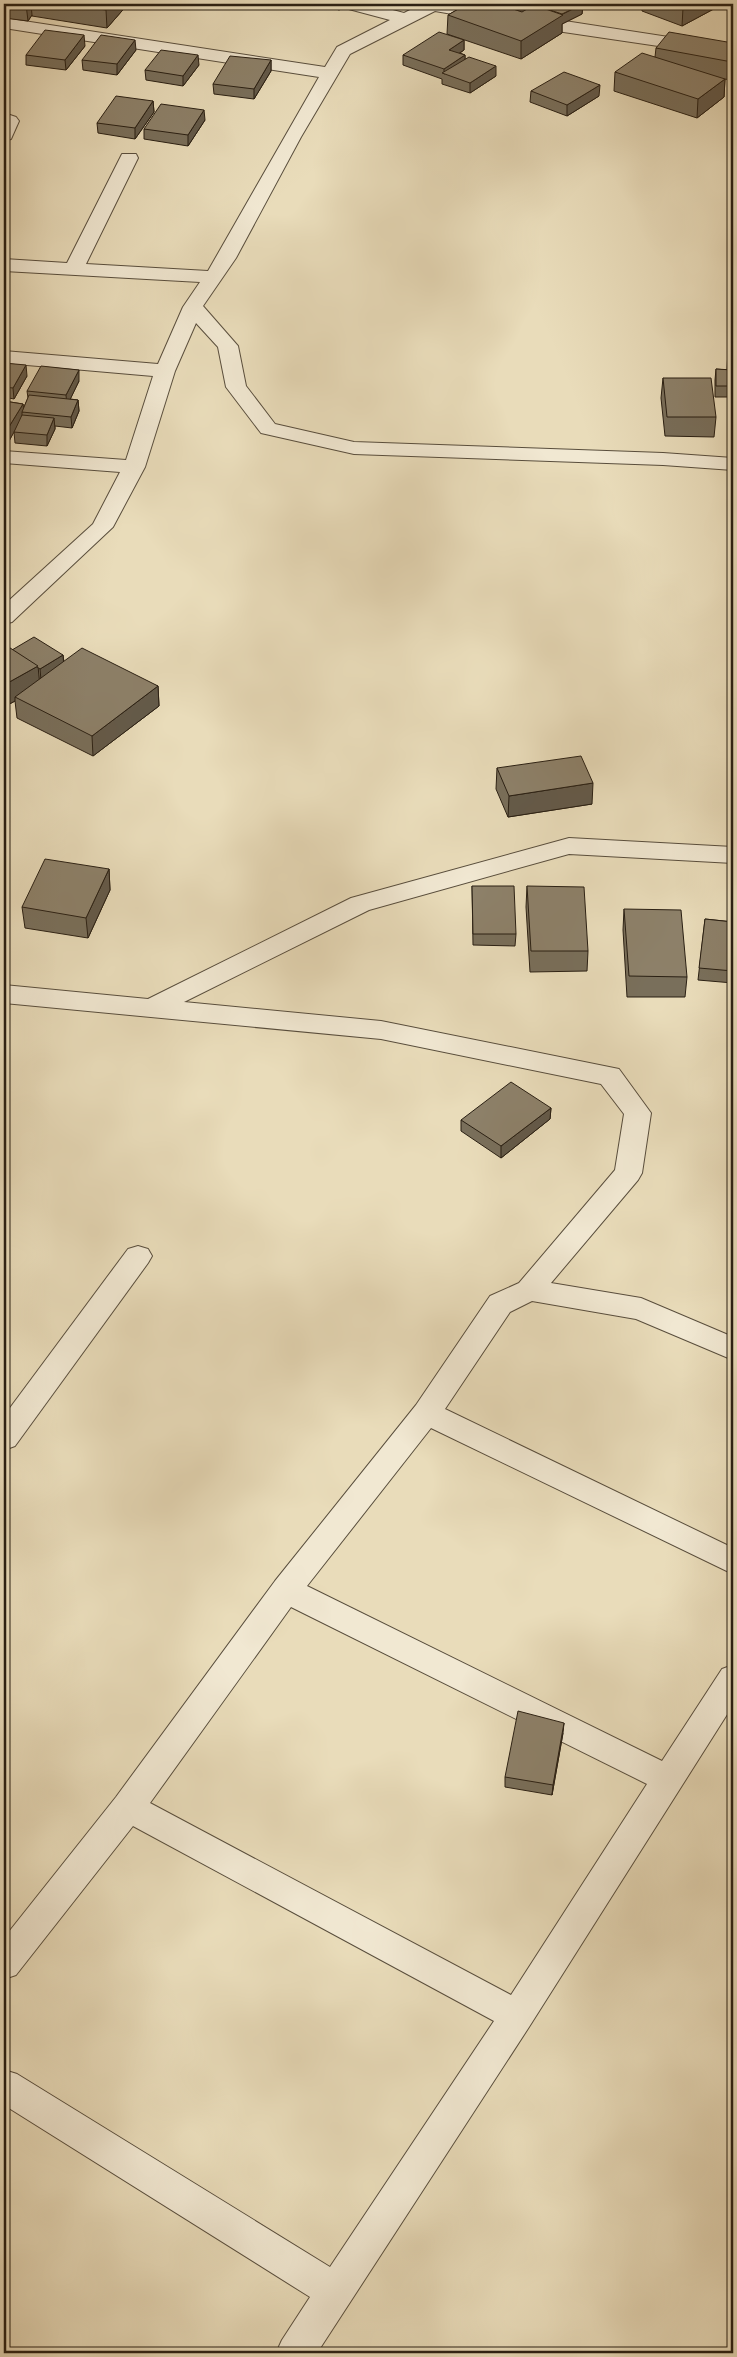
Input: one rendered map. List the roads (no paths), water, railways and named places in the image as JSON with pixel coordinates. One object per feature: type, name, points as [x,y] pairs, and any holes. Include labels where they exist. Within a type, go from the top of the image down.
[{"type":"street","points":[[350,4],[406,19]]},
{"type":"street","points":[[4,618],[102,527],[134,467],[165,371],[193,308],[214,277],[343,51],[434,4],[516,20],[701,47],[733,56]]},
{"type":"street","points":[[4,23],[330,73]]},
{"type":"street","points":[[4,118],[10,121],[4,135]]},
{"type":"street","points":[[74,269],[129,158]]},
{"type":"street","points":[[4,265],[214,277]]},
{"type":"street","points":[[193,308],[228,346],[236,387],[268,429],[354,448],[663,459],[733,464]]},
{"type":"street","points":[[4,357],[165,371]]},
{"type":"street","points":[[4,457],[134,467]]},
{"type":"street","points":[[151,1008],[360,904],[568,846],[733,855]]},
{"type":"street","points":[[4,994],[381,1030],[610,1076],[638,1112],[628,1173],[529,1290],[500,1304],[426,1413],[286,1590],[128,1807],[4,1964]]},
{"type":"street","points":[[4,1438],[138,1256]]},
{"type":"street","points":[[529,1290],[641,1309],[733,1349]]},
{"type":"street","points":[[426,1413],[733,1562]]},
{"type":"street","points":[[286,1590],[668,1779]]},
{"type":"street","points":[[295,2353],[517,2016],[733,1678]]},
{"type":"street","points":[[128,1807],[517,2016]]},
{"type":"street","points":[[4,2086],[335,2291]]}]
